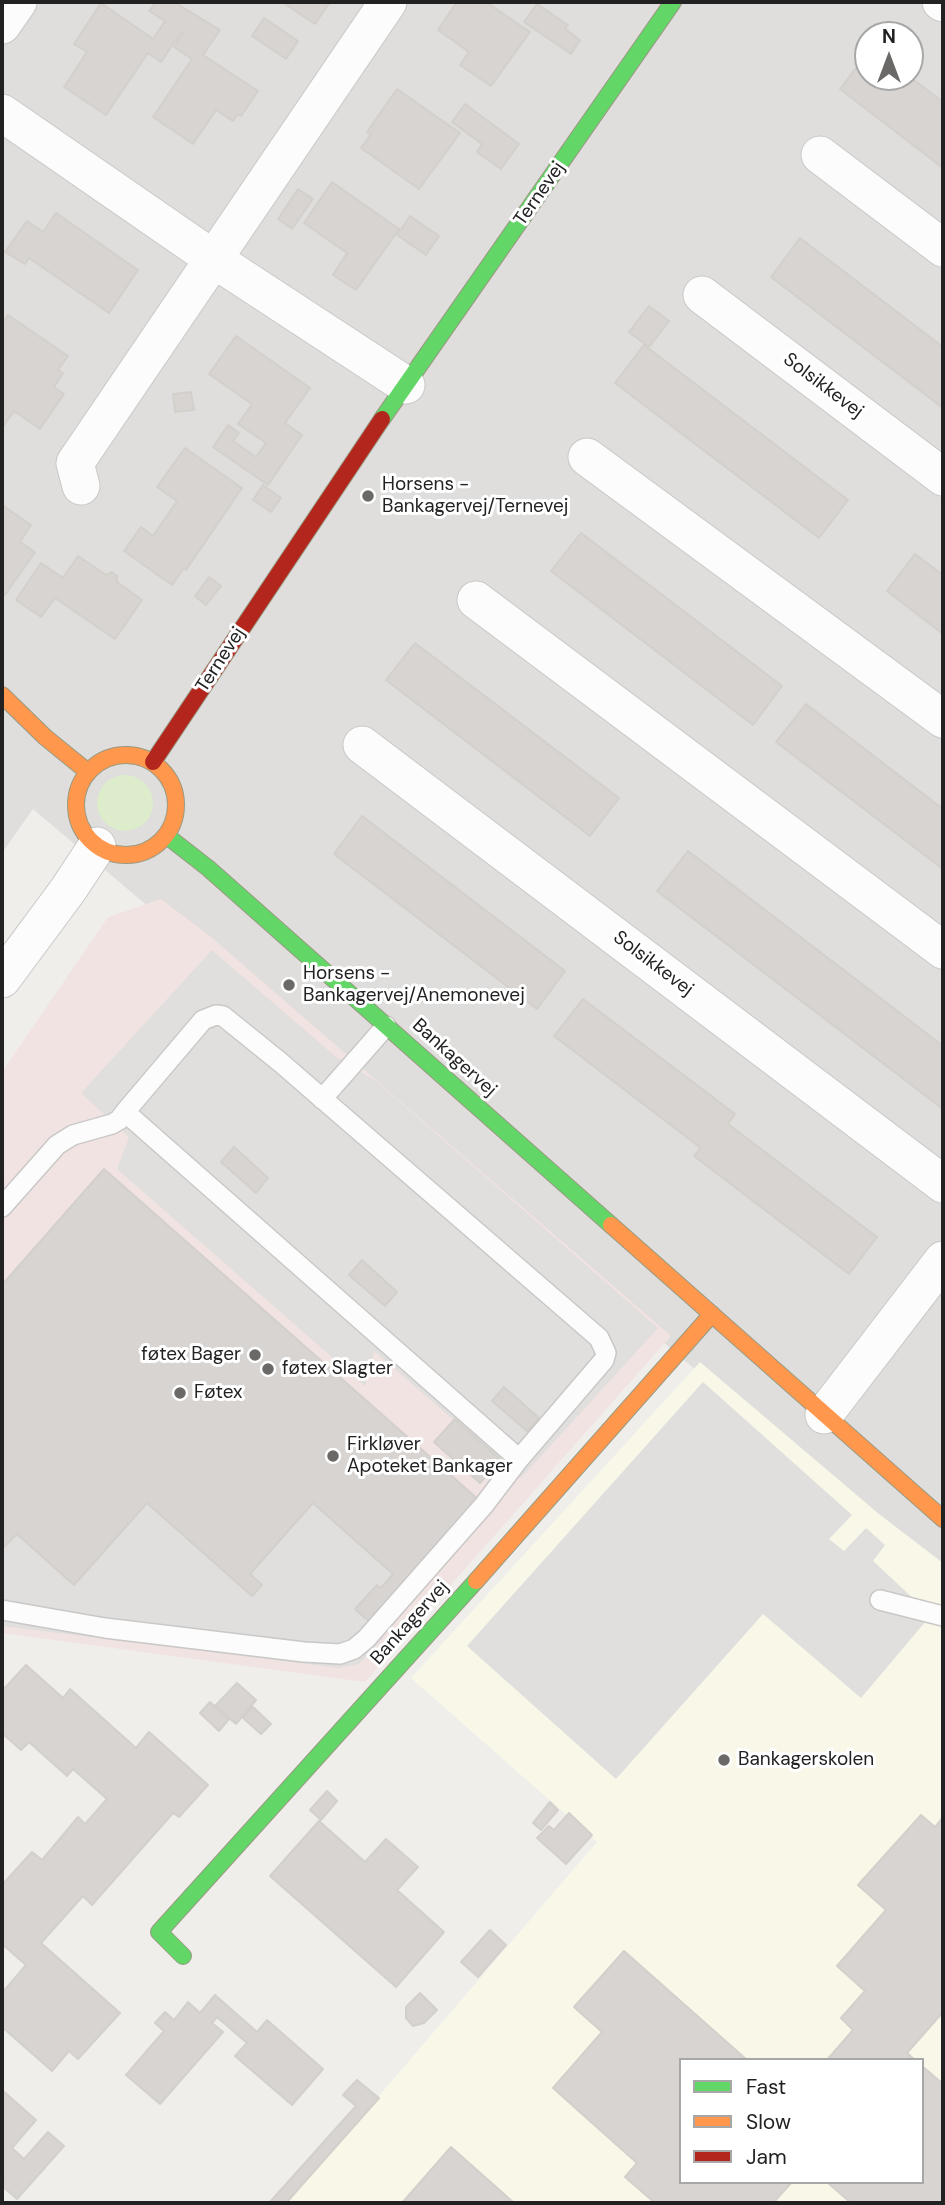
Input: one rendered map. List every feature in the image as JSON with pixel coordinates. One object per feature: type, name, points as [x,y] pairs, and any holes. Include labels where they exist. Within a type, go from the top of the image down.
[{"type":"street","points":[[2,25],[18,2]]},
{"type":"street","points":[[81,486],[75,463],[388,2]]},
{"type":"street","name":"Ternevej","points":[[153,762],[324,504],[673,2]]},
{"type":"street","points":[[2,113],[215,260],[406,385]]},
{"type":"street","points":[[820,155],[943,247]]},
{"type":"street","name":"Solsikkevej","points":[[702,295],[943,477]]},
{"type":"street","points":[[587,457],[943,719]]},
{"type":"street","points":[[476,600],[943,950]]},
{"type":"street","points":[[2,695],[88,772]]},
{"type":"street","name":"Solsikkevej","points":[[362,745],[943,1184]]},
{"type":"street","points":[[119,755],[136,755],[153,762],[166,773],[174,788],[177,804],[174,821],[167,836],[142,853],[127,856],[112,854],[97,846],[82,830],[77,816],[76,800],[80,785],[88,772],[102,761],[119,755]]},
{"type":"street","name":"Bankagervej","points":[[167,836],[208,868],[943,1520]]},
{"type":"street","points":[[2,978],[68,890],[97,846]]},
{"type":"street","points":[[824,1415],[943,1260]]},
{"type":"street","name":"Bankagervej","points":[[183,1956],[159,1932],[422,1642],[712,1314]]},
{"type":"lane","points":[[2,1207],[57,1145],[73,1135],[112,1124],[203,1020],[216,1015],[232,1021],[599,1338],[606,1353],[599,1368],[519,1459],[484,1506],[366,1639],[354,1649],[340,1654],[304,1652],[118,1630],[2,1610]]},
{"type":"lane","points":[[322,1099],[386,1026]]},
{"type":"lane","points":[[125,1112],[519,1459]]},
{"type":"lane","points":[[880,1600],[943,1616]]},
{"type":"shaded area","points":[[2,2],[943,2],[943,1579],[33,809],[2,853]]},
{"type":"shaded area","points":[[161,899],[211,937],[671,1336],[365,1682],[2,1633],[2,1072],[108,917]]},
{"type":"shaded area","points":[[212,950],[336,1057],[376,1081],[658,1328],[521,1478],[374,1351],[365,1386],[117,1169],[129,1137],[81,1093]]},
{"type":"shaded area","name":"Bankagerskolen","points":[[700,1362],[879,1514],[943,1563],[943,2203],[287,2203],[597,1842],[411,1678]]},
{"type":"shaded area","points":[[703,1382],[852,1515],[829,1539],[844,1551],[866,1528],[885,1545],[873,1561],[931,1615],[861,1698],[763,1614],[616,1779],[467,1646]]},
{"type":"shaded area","points":[[147,1503],[252,1596],[262,1585],[250,1574],[313,1503],[393,1574],[381,1588],[376,1585],[355,1609],[384,1637],[359,1664],[339,1668],[2,1626],[2,1551],[17,1534]]},
{"type":"green space","points":[[120,775],[130,775],[145,783],[151,792],[151,814],[145,823],[130,831],[120,831],[102,819],[97,808],[97,798],[109,780]]},
{"type":"building","points":[[156,2],[174,2],[220,30],[203,55],[258,91],[241,116],[238,114],[233,121],[216,110],[193,144],[153,117],[192,59],[174,47],[183,33],[181,32],[161,62],[148,53],[106,115],[64,87],[87,52],[74,44],[101,3],[153,39],[165,21],[149,11]]},
{"type":"building","points":[[282,2],[330,2],[315,24]]},
{"type":"building","points":[[457,2],[486,2],[530,32],[491,86],[460,65],[469,52],[438,30]]},
{"type":"building","points":[[537,4],[568,25],[565,29],[580,40],[571,54],[524,22]]},
{"type":"building","points":[[264,18],[298,41],[286,59],[252,36]]},
{"type":"building","points":[[854,70],[854,91],[924,91],[924,88],[943,102],[943,168],[840,89]]},
{"type":"building","points":[[397,89],[460,133],[419,189],[361,148],[371,134],[367,132]]},
{"type":"building","points":[[465,104],[519,144],[501,169],[477,152],[482,144],[452,122]]},
{"type":"building","points":[[332,182],[399,229],[356,290],[333,275],[347,253],[304,223]]},
{"type":"building","points":[[298,189],[313,199],[292,229],[278,219]]},
{"type":"building","points":[[56,213],[138,270],[109,313],[29,258],[25,264],[5,252],[27,221],[43,232]]},
{"type":"building","points":[[410,216],[439,236],[426,255],[397,235]]},
{"type":"building","points":[[800,238],[943,347],[943,408],[771,277]]},
{"type":"building","points":[[649,306],[669,321],[649,347],[629,332]]},
{"type":"building","points":[[8,315],[68,356],[58,370],[63,373],[54,387],[64,394],[40,429],[14,411],[2,428],[2,324]]},
{"type":"building","points":[[236,336],[310,388],[285,423],[302,435],[268,485],[213,447],[228,425],[239,433],[233,441],[256,457],[266,443],[238,424],[252,404],[209,374]]},
{"type":"building","points":[[644,345],[848,500],[819,538],[615,383]]},
{"type":"building","points":[[191,392],[194,410],[175,412],[173,394]]},
{"type":"building","points":[[185,448],[242,488],[186,570],[184,568],[172,585],[124,551],[141,527],[153,536],[177,501],[157,487]]},
{"type":"building","points":[[263,485],[281,498],[271,512],[253,500]]},
{"type":"building","points":[[2,505],[31,525],[20,542],[35,552],[5,595],[2,592]]},
{"type":"building","points":[[581,533],[782,686],[753,725],[551,571]]},
{"type":"building","points":[[915,554],[943,575],[943,634],[887,591]]},
{"type":"building","points":[[78,556],[106,575],[112,572],[117,576],[117,582],[142,600],[115,639],[55,598],[41,617],[16,600],[41,563],[63,578]]},
{"type":"building","points":[[209,577],[221,586],[206,605],[195,596]]},
{"type":"building","points":[[415,643],[619,798],[590,836],[386,680]]},
{"type":"building","points":[[806,704],[943,809],[943,869],[776,742]]},
{"type":"building","points":[[362,816],[565,971],[537,1009],[334,854]]},
{"type":"building","points":[[688,851],[943,1046],[943,1109],[657,891]]},
{"type":"building","points":[[583,999],[735,1114],[728,1124],[877,1237],[849,1274],[694,1156],[701,1148],[554,1036]]},
{"type":"building","points":[[234,1147],[268,1178],[256,1193],[221,1162]]},
{"type":"building","name":"Føtex","points":[[104,1169],[480,1501],[372,1624],[355,1609],[377,1585],[381,1588],[393,1574],[313,1503],[250,1574],[262,1585],[252,1596],[147,1503],[74,1585],[17,1534],[2,1549],[2,1285]]},
{"type":"building","points":[[362,1260],[397,1292],[385,1306],[349,1275]]},
{"type":"building","points":[[504,1387],[539,1418],[527,1431],[492,1401]]},
{"type":"building","points":[[455,1419],[501,1460],[480,1483],[434,1442]]},
{"type":"building","points":[[26,1665],[63,1698],[70,1689],[136,1748],[149,1732],[208,1785],[179,1817],[173,1813],[92,1905],[83,1896],[41,1943],[120,2013],[78,2059],[69,2051],[52,2071],[2,2027],[2,1993],[26,1965],[2,1944],[2,1885],[32,1852],[42,1860],[78,1817],[85,1824],[107,1799],[73,1769],[67,1776],[29,1742],[21,1750],[2,1733],[2,1691]]},
{"type":"building","points":[[237,1683],[256,1700],[236,1724],[215,1706]]},
{"type":"building","points":[[210,1702],[229,1719],[219,1731],[200,1713]]},
{"type":"building","points":[[253,1707],[271,1724],[261,1734],[243,1718]]},
{"type":"building","points":[[327,1791],[337,1801],[321,1820],[310,1810]]},
{"type":"building","points":[[550,1802],[558,1810],[541,1830],[533,1823]]},
{"type":"building","points":[[569,1813],[592,1835],[566,1864],[537,1838],[549,1826],[554,1830]]},
{"type":"building","points":[[921,1815],[935,1827],[943,1817],[943,2012],[907,2053],[913,2058],[829,2058],[853,2030],[841,2018],[865,1991],[837,1966],[886,1910],[858,1885]]},
{"type":"building","points":[[319,1821],[365,1862],[386,1839],[418,1867],[397,1890],[444,1932],[396,1987],[270,1876]]},
{"type":"building","points":[[490,1930],[506,1945],[478,1977],[461,1962]]},
{"type":"building","points":[[624,1951],[745,2058],[679,2058],[679,2184],[790,2184],[773,2203],[655,2203],[625,2177],[637,2163],[553,2088],[602,2032],[574,2007]]},
{"type":"building","points":[[420,1993],[437,2010],[424,2023],[413,2026],[406,2018],[406,2007]]},
{"type":"building","points":[[215,1995],[257,2032],[267,2020],[323,2069],[292,2105],[235,2056],[247,2043],[217,2017],[212,2023],[223,2032],[160,2104],[126,2075],[164,2031],[155,2023],[165,2012],[174,2020],[188,2002],[200,2013]]},
{"type":"building","points":[[924,2068],[943,2084],[943,2203],[851,2203],[829,2184],[924,2184]]},
{"type":"building","points":[[357,2080],[379,2098],[286,2203],[269,2203],[356,2106],[343,2095]]},
{"type":"building","points":[[2,2090],[36,2120],[12,2148],[24,2159],[48,2132],[64,2146],[17,2199],[2,2186],[6,2179],[2,2175]]},
{"type":"building","points":[[451,2147],[514,2203],[402,2203]]},
{"type":"traffic: fast","points":[[382,419],[673,2]]},
{"type":"traffic: fast","points":[[167,836],[208,868],[611,1225]]},
{"type":"traffic: fast","points":[[183,1956],[159,1932],[476,1581]]},
{"type":"traffic: slow","points":[[2,695],[45,737],[88,772]]},
{"type":"traffic: slow","points":[[126,755],[145,759],[162,769],[172,786],[176,805],[172,824],[162,841],[145,851],[126,855],[107,851],[90,841],[80,824],[76,805],[80,786],[90,769],[107,759],[126,755]]},
{"type":"traffic: slow","points":[[611,1225],[943,1519]]},
{"type":"traffic: slow","points":[[476,1581],[712,1314]]},
{"type":"traffic: jam","points":[[153,762],[382,419]]},
{"type":"place","name":"Horsens - Bankagervej/Ternevej","points":[[368,496]]},
{"type":"place","name":"Horsens - Bankagervej/Anemonevej","points":[[289,985]]},
{"type":"place","name":"føtex Bager","points":[[255,1355]]},
{"type":"place","name":"føtex Slagter","points":[[268,1369]]},
{"type":"place","name":"Føtex","points":[[180,1393]]},
{"type":"place","name":"Firkløver Apoteket Bankager","points":[[333,1456]]},
{"type":"place","name":"Bankagerskolen","points":[[724,1760]]}]
